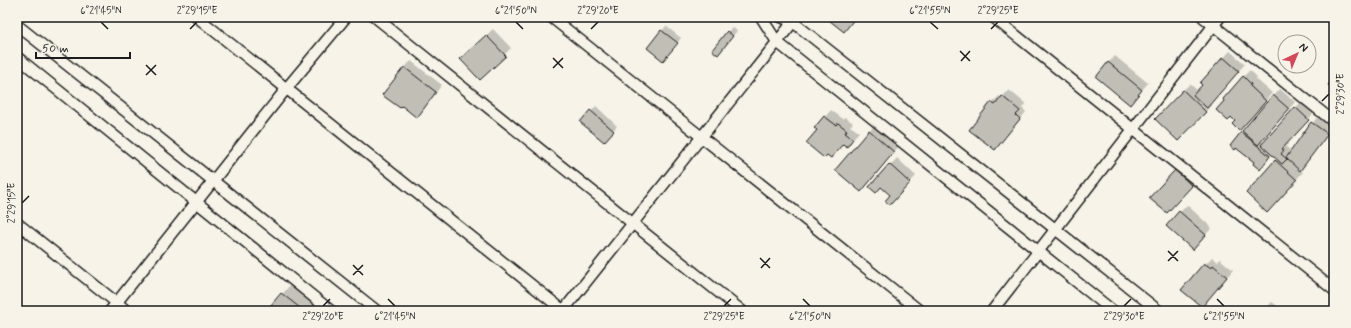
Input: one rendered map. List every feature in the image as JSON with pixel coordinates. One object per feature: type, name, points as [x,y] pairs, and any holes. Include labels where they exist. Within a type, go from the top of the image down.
[{"type":"street","points":[[197,17],[563,311],[795,19]]},
{"type":"street","points":[[110,311],[286,89],[346,17]]},
{"type":"street","points":[[375,17],[742,311]]},
{"type":"street","points":[[551,17],[920,311]]},
{"type":"street","points":[[760,17],[777,42],[1113,311]]},
{"type":"street","points":[[781,17],[795,19],[1055,229],[1160,311]]},
{"type":"street","points":[[993,17],[1334,290]]},
{"type":"street","points":[[1203,17],[1334,122]]},
{"type":"street","points":[[992,311],[1220,17]]},
{"type":"street","points":[[17,25],[377,311]]},
{"type":"street","points":[[17,57],[331,311]]},
{"type":"street","points":[[17,223],[127,311]]},
{"type":"building","points":[[825,17],[856,17],[844,32]]},
{"type":"building","points":[[661,30],[678,43],[663,61],[647,48]]},
{"type":"building","points":[[727,31],[733,36],[718,55],[712,50]]},
{"type":"building","points":[[486,35],[506,56],[480,80],[460,59]]},
{"type":"building","points":[[1223,57],[1239,71],[1207,108],[1193,95],[1202,85],[1200,83]]},
{"type":"building","points":[[1108,62],[1142,90],[1130,105],[1096,77]]},
{"type":"building","points":[[404,67],[436,92],[417,118],[402,106],[400,108],[382,95]]},
{"type":"building","points":[[1243,76],[1251,84],[1250,86],[1266,101],[1239,131],[1232,124],[1235,121],[1231,117],[1228,121],[1216,110],[1224,101],[1223,99]]},
{"type":"building","points":[[1334,78],[1334,90],[1328,85]]},
{"type":"building","points":[[1183,90],[1206,112],[1178,141],[1155,119]]},
{"type":"building","points":[[1273,95],[1289,109],[1258,145],[1242,131]]},
{"type":"building","points":[[1002,96],[1020,111],[1016,115],[1020,119],[995,150],[969,130],[991,102],[995,105]]},
{"type":"building","points":[[1295,107],[1309,120],[1282,149],[1284,150],[1281,154],[1287,159],[1282,164],[1261,145]]},
{"type":"building","points":[[590,110],[614,131],[604,142],[580,122]]},
{"type":"building","points":[[824,116],[836,125],[838,123],[847,130],[845,133],[853,139],[847,147],[843,144],[831,158],[827,155],[824,158],[806,143],[817,130],[814,128]]},
{"type":"building","points":[[1311,122],[1328,134],[1300,171],[1286,158]]},
{"type":"building","points":[[869,130],[894,152],[861,192],[835,170]]},
{"type":"building","points":[[1241,132],[1270,156],[1260,170],[1253,164],[1254,162],[1236,148],[1235,150],[1230,146]]},
{"type":"building","points":[[1275,160],[1297,180],[1267,213],[1246,193]]},
{"type":"building","points":[[889,164],[910,183],[890,205],[885,201],[890,195],[881,187],[876,193],[869,187]]},
{"type":"building","points":[[1175,170],[1192,186],[1167,213],[1149,198]]},
{"type":"building","points":[[1179,211],[1206,235],[1193,250],[1166,226]]},
{"type":"building","points":[[1204,263],[1211,268],[1213,265],[1227,277],[1202,307],[1181,290]]},
{"type":"building","points":[[281,293],[304,311],[266,311]]}]
